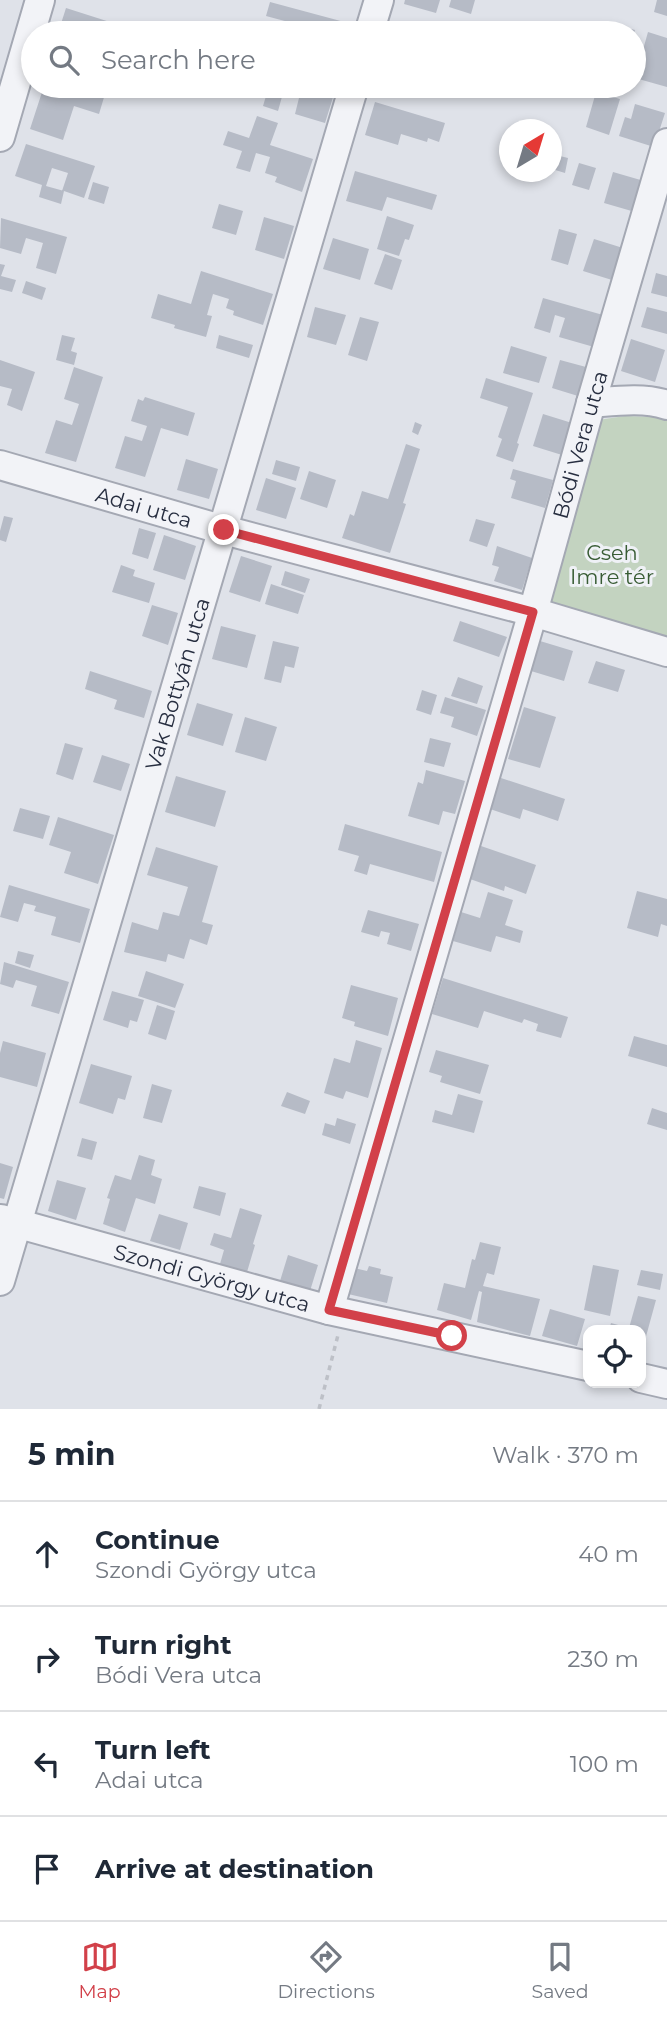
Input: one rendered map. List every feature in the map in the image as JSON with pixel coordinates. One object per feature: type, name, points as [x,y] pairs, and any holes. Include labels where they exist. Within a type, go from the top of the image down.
[{"type":"street","points":[[34,21],[40,0]]},
{"type":"street","points":[[373,21],[379,0]]},
{"type":"street","points":[[0,137],[21,65]]},
{"type":"street","name":"Vak Bottyán utca","points":[[0,1281],[8,1221],[224,530],[350,98]]},
{"type":"street","name":"Bódi Vera utca","points":[[337,1311],[591,403],[667,143]]},
{"type":"street","points":[[591,403],[623,400],[667,405]]},
{"type":"street","name":"Adai utca","points":[[0,465],[224,530],[533,612]]},
{"type":"street","points":[[533,612],[667,652]]},
{"type":"street","name":"Szondi György utca","points":[[8,1221],[337,1311],[583,1365]]},
{"type":"path","points":[[319,1409],[337,1311]]},
{"type":"green space","name":"Cseh Imre tér","points":[[625,416],[667,419],[667,642],[543,606],[598,420]]},
{"type":"building","points":[[405,0],[440,0],[436,13],[404,4]]},
{"type":"building","points":[[451,0],[475,0],[471,14],[449,7]]},
{"type":"building","points":[[657,0],[667,0],[667,16],[654,12]]},
{"type":"building","points":[[270,2],[341,21],[285,21],[266,16]]},
{"type":"building","points":[[66,8],[107,21],[62,21]]},
{"type":"building","points":[[648,32],[667,38],[667,87],[646,81]]},
{"type":"building","points":[[40,98],[104,98],[99,114],[74,106],[63,140],[30,129]]},
{"type":"building","points":[[265,98],[282,98],[278,111],[263,106]]},
{"type":"building","points":[[299,98],[333,98],[325,123],[295,114]]},
{"type":"building","points":[[594,98],[620,99],[609,135],[586,127]]},
{"type":"building","points":[[375,102],[445,123],[439,142],[428,138],[427,142],[401,134],[398,145],[365,135]]},
{"type":"building","points":[[635,104],[665,113],[654,147],[619,136],[625,117],[631,119]]},
{"type":"building","points":[[257,116],[278,123],[270,145],[313,159],[302,192],[275,182],[277,177],[265,173],[270,157],[256,153],[250,172],[236,168],[242,151],[223,145],[228,131],[249,138]]},
{"type":"building","points":[[26,144],[95,166],[84,198],[64,191],[61,204],[39,197],[42,185],[15,176]],"holes":[[[52,168],[68,173],[62,190],[46,186]]]},
{"type":"building","points":[[562,156],[568,158],[565,173],[562,172]]},
{"type":"building","points":[[579,163],[596,168],[589,190],[572,185]]},
{"type":"building","points":[[355,171],[437,195],[432,210],[387,197],[382,211],[346,201]]},
{"type":"building","points":[[613,172],[644,181],[635,212],[604,203]]},
{"type":"building","points":[[93,182],[109,187],[104,204],[88,199]]},
{"type":"building","points":[[219,204],[243,211],[236,235],[212,228]]},
{"type":"building","points":[[387,216],[414,225],[399,256],[377,249]]},
{"type":"building","points":[[264,217],[294,226],[284,259],[255,250]]},
{"type":"building","points":[[1,218],[67,237],[56,274],[36,268],[43,243],[26,238],[21,254],[0,248]]},
{"type":"building","points":[[559,229],[577,234],[568,265],[551,260]]},
{"type":"building","points":[[333,238],[369,249],[360,280],[323,269]]},
{"type":"building","points":[[594,239],[623,248],[612,280],[583,271]]},
{"type":"building","points":[[385,254],[402,260],[392,290],[374,284]]},
{"type":"building","points":[[0,264],[5,265],[1,276],[16,280],[12,292],[0,289]]},
{"type":"building","points":[[201,271],[273,294],[263,325],[233,315],[234,311],[226,308],[229,299],[213,294],[207,315],[212,316],[206,337],[151,318],[158,294],[191,304]]},
{"type":"building","points":[[656,273],[667,276],[667,297],[651,293]]},
{"type":"building","points":[[26,281],[46,288],[42,300],[22,293]]},
{"type":"building","points":[[543,298],[603,315],[594,347],[559,337],[565,318],[555,315],[550,333],[534,328]]},
{"type":"building","points":[[315,307],[346,315],[336,345],[307,337]]},
{"type":"building","points":[[647,307],[667,312],[667,334],[641,327]]},
{"type":"building","points":[[360,317],[379,322],[367,361],[348,355]]},
{"type":"building","points":[[62,335],[75,338],[71,351],[77,353],[74,365],[56,360]]},
{"type":"building","points":[[219,335],[253,345],[249,358],[216,348]]},
{"type":"building","points":[[631,339],[665,350],[655,382],[621,371]]},
{"type":"building","points":[[511,346],[547,357],[539,383],[503,373]]},
{"type":"building","points":[[0,360],[35,372],[22,411],[7,405],[12,389],[0,386]]},
{"type":"building","points":[[560,360],[586,367],[578,396],[552,388]]},
{"type":"building","points":[[74,367],[103,377],[76,462],[45,453],[56,420],[72,425],[79,404],[64,399]]},
{"type":"building","points":[[486,378],[533,393],[513,462],[496,456],[502,439],[498,437],[508,407],[480,398]]},
{"type":"building","points":[[145,397],[195,413],[188,436],[161,428],[145,477],[115,468],[125,436],[142,441],[147,426],[131,421],[138,399],[143,401]]},
{"type":"building","points":[[543,414],[572,423],[562,455],[533,446]]},
{"type":"building","points":[[415,422],[422,425],[418,435],[412,432]]},
{"type":"building","points":[[406,444],[420,449],[390,553],[342,538],[350,514],[354,516],[362,491],[388,499]]},
{"type":"building","points":[[186,459],[218,469],[209,499],[177,490]]},
{"type":"building","points":[[276,460],[300,467],[296,481],[272,474]]},
{"type":"building","points":[[513,469],[553,480],[545,508],[511,498],[516,481],[510,479]]},
{"type":"building","points":[[309,471],[336,480],[327,508],[300,499]]},
{"type":"building","points":[[266,478],[296,488],[286,519],[256,510]]},
{"type":"building","points":[[4,516],[13,518],[6,542],[0,540]]},
{"type":"building","points":[[476,519],[495,524],[487,547],[469,541]]},
{"type":"building","points":[[139,528],[156,533],[148,559],[132,554]]},
{"type":"building","points":[[164,535],[196,546],[185,580],[153,570]]},
{"type":"building","points":[[497,546],[532,558],[522,590],[494,581],[499,567],[492,565]]},
{"type":"building","points":[[241,556],[272,566],[260,602],[229,592]]},
{"type":"building","points":[[121,565],[135,570],[133,576],[155,583],[149,603],[112,592]]},
{"type":"building","points":[[285,571],[310,579],[305,593],[281,585]]},
{"type":"building","points":[[271,584],[304,595],[298,614],[265,604]]},
{"type":"building","points":[[152,605],[178,613],[168,645],[142,636]]},
{"type":"building","points":[[460,621],[507,637],[499,657],[453,641]]},
{"type":"building","points":[[221,626],[256,635],[247,668],[212,659]]},
{"type":"building","points":[[273,641],[299,647],[294,668],[285,666],[281,683],[264,679]]},
{"type":"building","points":[[540,641],[573,651],[564,681],[531,671]]},
{"type":"building","points":[[596,661],[625,670],[618,692],[588,683]]},
{"type":"building","points":[[90,671],[152,691],[144,718],[114,709],[117,700],[85,689]]},
{"type":"building","points":[[458,677],[483,686],[477,704],[451,696]]},
{"type":"building","points":[[422,690],[437,695],[431,715],[416,710]]},
{"type":"building","points":[[445,697],[486,710],[477,736],[451,727],[454,717],[440,713]]},
{"type":"building","points":[[197,703],[233,714],[223,746],[187,735]]},
{"type":"building","points":[[524,707],[556,717],[540,768],[508,759]]},
{"type":"building","points":[[245,717],[277,727],[266,761],[235,752]]},
{"type":"building","points":[[430,738],[451,743],[444,767],[424,762]]},
{"type":"building","points":[[65,743],[83,748],[73,780],[56,774]]},
{"type":"building","points":[[102,755],[130,764],[121,791],[93,782]]},
{"type":"building","points":[[426,770],[465,781],[455,814],[443,811],[439,825],[408,816],[418,782],[423,784]]},
{"type":"building","points":[[176,776],[226,791],[215,827],[165,812]]},
{"type":"building","points":[[501,778],[565,799],[558,821],[523,809],[520,819],[490,809]]},
{"type":"building","points":[[20,808],[50,816],[43,839],[13,831]]},
{"type":"building","points":[[58,817],[114,835],[98,884],[64,873],[71,852],[49,845]]},
{"type":"building","points":[[345,824],[442,852],[434,882],[370,864],[367,875],[354,871],[359,856],[338,850]]},
{"type":"building","points":[[481,846],[536,865],[526,894],[505,886],[504,891],[470,879]]},
{"type":"building","points":[[156,847],[218,866],[202,922],[213,925],[207,945],[190,939],[184,959],[168,954],[166,962],[124,952],[132,922],[158,930],[163,912],[179,916],[188,887],[147,875]]},
{"type":"building","points":[[9,885],[90,909],[80,943],[51,935],[56,917],[34,911],[36,906],[24,903],[18,922],[0,917]]},
{"type":"building","points":[[637,891],[667,899],[667,926],[661,924],[658,937],[627,928]]},
{"type":"building","points":[[488,892],[513,900],[505,925],[523,931],[520,943],[496,936],[491,952],[453,941],[461,912],[480,918]]},
{"type":"building","points":[[368,910],[419,924],[411,951],[387,944],[390,933],[381,931],[379,937],[361,932]]},
{"type":"building","points":[[18,951],[34,955],[30,968],[15,963]]},
{"type":"building","points":[[4,962],[69,982],[59,1014],[31,1006],[37,986],[16,980],[13,988],[0,984]]},
{"type":"building","points":[[146,971],[184,984],[175,1008],[138,996]]},
{"type":"building","points":[[443,978],[568,1017],[561,1038],[536,1031],[538,1024],[524,1019],[522,1023],[484,1011],[478,1028],[432,1014]]},
{"type":"building","points":[[351,985],[398,998],[388,1036],[354,1026],[355,1022],[342,1018]]},
{"type":"building","points":[[112,991],[144,1000],[137,1022],[130,1020],[128,1028],[103,1020]]},
{"type":"building","points":[[157,1005],[175,1011],[166,1040],[148,1034]]},
{"type":"building","points":[[634,1036],[667,1045],[667,1067],[628,1056]]},
{"type":"building","points":[[356,1040],[382,1048],[368,1098],[346,1091],[343,1099],[324,1093],[334,1058],[350,1063]]},
{"type":"building","points":[[3,1041],[46,1053],[37,1087],[0,1077]]},
{"type":"building","points":[[436,1050],[489,1065],[480,1094],[440,1082],[442,1076],[429,1072]]},
{"type":"building","points":[[91,1064],[132,1076],[125,1100],[118,1098],[113,1114],[79,1103]]},
{"type":"building","points":[[152,1084],[172,1090],[162,1123],[143,1118]]},
{"type":"building","points":[[287,1092],[310,1101],[305,1114],[281,1106]]},
{"type":"building","points":[[458,1094],[483,1101],[474,1133],[432,1122],[435,1110],[452,1115]]},
{"type":"building","points":[[652,1108],[667,1113],[667,1130],[647,1124]]},
{"type":"building","points":[[337,1118],[356,1124],[350,1144],[322,1135],[325,1123],[335,1126]]},
{"type":"building","points":[[82,1138],[97,1142],[92,1160],[77,1156]]},
{"type":"building","points":[[139,1155],[155,1160],[151,1175],[162,1179],[155,1204],[136,1198],[125,1232],[103,1224],[110,1199],[107,1198],[115,1175],[131,1180]]},
{"type":"building","points":[[0,1163],[13,1167],[4,1199],[0,1198]]},
{"type":"building","points":[[57,1180],[86,1188],[76,1220],[48,1211]]},
{"type":"building","points":[[199,1186],[226,1193],[220,1216],[193,1208]]},
{"type":"building","points":[[240,1208],[262,1215],[247,1272],[220,1264],[224,1250],[210,1245],[214,1233],[231,1238]]},
{"type":"building","points":[[159,1214],[188,1223],[180,1250],[150,1241]]},
{"type":"building","points":[[480,1242],[501,1247],[494,1275],[487,1273],[483,1286],[540,1299],[530,1336],[477,1322],[482,1292],[479,1291],[471,1320],[437,1310],[444,1283],[465,1288],[472,1259],[475,1260]]},
{"type":"building","points":[[288,1255],[318,1265],[310,1291],[280,1281]]},
{"type":"building","points":[[593,1265],[619,1270],[610,1316],[584,1310]]},
{"type":"building","points":[[369,1266],[381,1269],[380,1274],[393,1277],[387,1303],[348,1294],[354,1268],[367,1271]]},
{"type":"building","points":[[641,1270],[663,1274],[660,1290],[637,1285]]},
{"type":"building","points":[[638,1296],[656,1300],[646,1336],[646,1325],[630,1325]]},
{"type":"building","points":[[550,1309],[585,1319],[577,1346],[542,1336]]},
{"type":"route","points":[[224,530],[533,612],[329,1310],[452,1336]]}]
